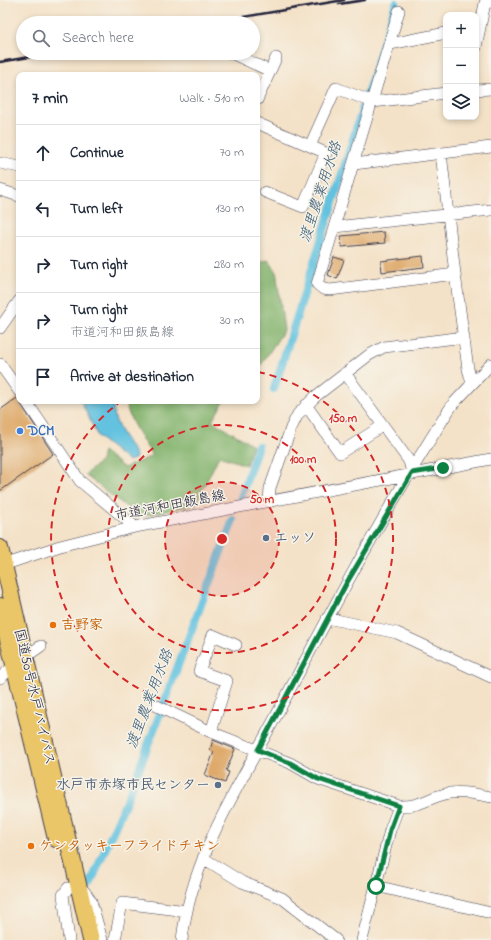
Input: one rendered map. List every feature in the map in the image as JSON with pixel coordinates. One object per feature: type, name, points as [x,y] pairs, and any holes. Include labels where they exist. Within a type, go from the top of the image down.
[{"type":"highway","name":"国道50号水戸バイパス","points":[[0,548],[20,661],[74,889],[91,940]]},
{"type":"highway","name":"国道50号水戸バイパス","points":[[0,606],[20,661]]},
{"type":"highway","name":"国道50号水戸バイパス","points":[[74,889],[80,940]]},
{"type":"street","points":[[479,24],[485,3],[491,2]]},
{"type":"street","points":[[399,11],[373,102],[317,284],[322,289],[330,290],[456,274]]},
{"type":"street","points":[[390,44],[443,34]]},
{"type":"street","points":[[260,93],[276,58]]},
{"type":"street","points":[[246,60],[270,71]]},
{"type":"street","points":[[310,146],[336,88],[373,102],[443,93]]},
{"type":"street","points":[[479,90],[491,89]]},
{"type":"street","points":[[260,124],[326,153],[303,208],[265,192]]},
{"type":"street","points":[[354,164],[491,147]]},
{"type":"street","points":[[441,153],[464,337],[472,383]]},
{"type":"street","points":[[0,163],[16,166]]},
{"type":"street","points":[[0,190],[16,194]]},
{"type":"street","points":[[335,227],[491,210]]},
{"type":"street","points":[[0,328],[16,306]]},
{"type":"street","points":[[268,502],[270,488],[291,428],[298,414],[306,405],[369,355],[384,347],[464,337]]},
{"type":"street","points":[[0,364],[16,387]]},
{"type":"street","points":[[182,940],[187,911],[203,858],[327,618],[453,404],[491,364]]},
{"type":"street","points":[[345,373],[382,426],[410,461],[412,473]]},
{"type":"street","points":[[28,404],[80,481],[135,527]]},
{"type":"street","points":[[306,405],[340,453],[382,426]]},
{"type":"street","name":"市道河和田飯島線","points":[[2,565],[60,546],[135,527],[491,459]]},
{"type":"street","points":[[327,618],[397,633],[491,677]]},
{"type":"street","points":[[211,732],[227,681],[199,671],[213,635],[236,645]]},
{"type":"street","points":[[0,678],[41,646]]},
{"type":"street","points":[[160,708],[211,732],[290,763],[318,779],[399,806],[416,806],[450,793],[466,793],[491,798]]},
{"type":"street","points":[[362,940],[390,830],[399,806]]},
{"type":"street","points":[[203,858],[242,882],[282,898],[336,940]]},
{"type":"street","points":[[376,886],[491,913]]},
{"type":"street","points":[[69,940],[63,895],[74,889],[84,891],[91,901],[102,940]]},
{"type":"street","points":[[115,940],[122,903],[187,911]]},
{"type":"green space","points":[[268,260],[276,270],[284,330],[260,366],[260,263]]},
{"type":"green space","points":[[126,404],[222,404],[212,421],[253,445],[246,465],[219,456],[195,505],[141,516],[133,512],[85,475],[101,461],[103,451],[124,468],[152,456],[133,423]]},
{"type":"water","points":[[82,404],[113,404],[117,423],[136,455],[135,459],[128,461],[98,437]]},
{"type":"building","points":[[384,232],[385,243],[342,247],[341,236]]},
{"type":"building","points":[[423,256],[424,267],[382,272],[381,261]]},
{"type":"building","points":[[334,257],[344,260],[337,279],[328,275]]},
{"type":"building","name":"DCM","points":[[16,399],[16,404],[21,404],[53,454],[0,491],[0,410]]},
{"type":"building","points":[[213,740],[235,749],[226,771],[229,772],[225,783],[205,775],[214,752],[210,750]]},
{"type":"waterway","name":"渡里農業用水路","points":[[274,389],[396,3]]},
{"type":"waterway","name":"渡里農業用水路","points":[[241,497],[258,446]]},
{"type":"waterway","name":"渡里農業用水路","points":[[89,887],[133,785],[233,520]]},
{"type":"railway","points":[[249,16],[344,0]]},
{"type":"railway","points":[[339,4],[365,0]]},
{"type":"railway","points":[[0,62],[16,59]]},
{"type":"place","name":"DCM","points":[[20,431]]},
{"type":"place","name":"エッソ","points":[[266,538]]},
{"type":"place","name":"吉野家","points":[[53,625]]},
{"type":"place","name":"水戸市赤塚市民センター","points":[[218,785]]},
{"type":"place","name":"ケンタッキーフライドチキン","points":[[31,846]]},
{"type":"route","points":[[376,886],[390,830],[399,806],[318,779],[290,763],[258,750],[327,618],[412,473],[443,468]]}]
